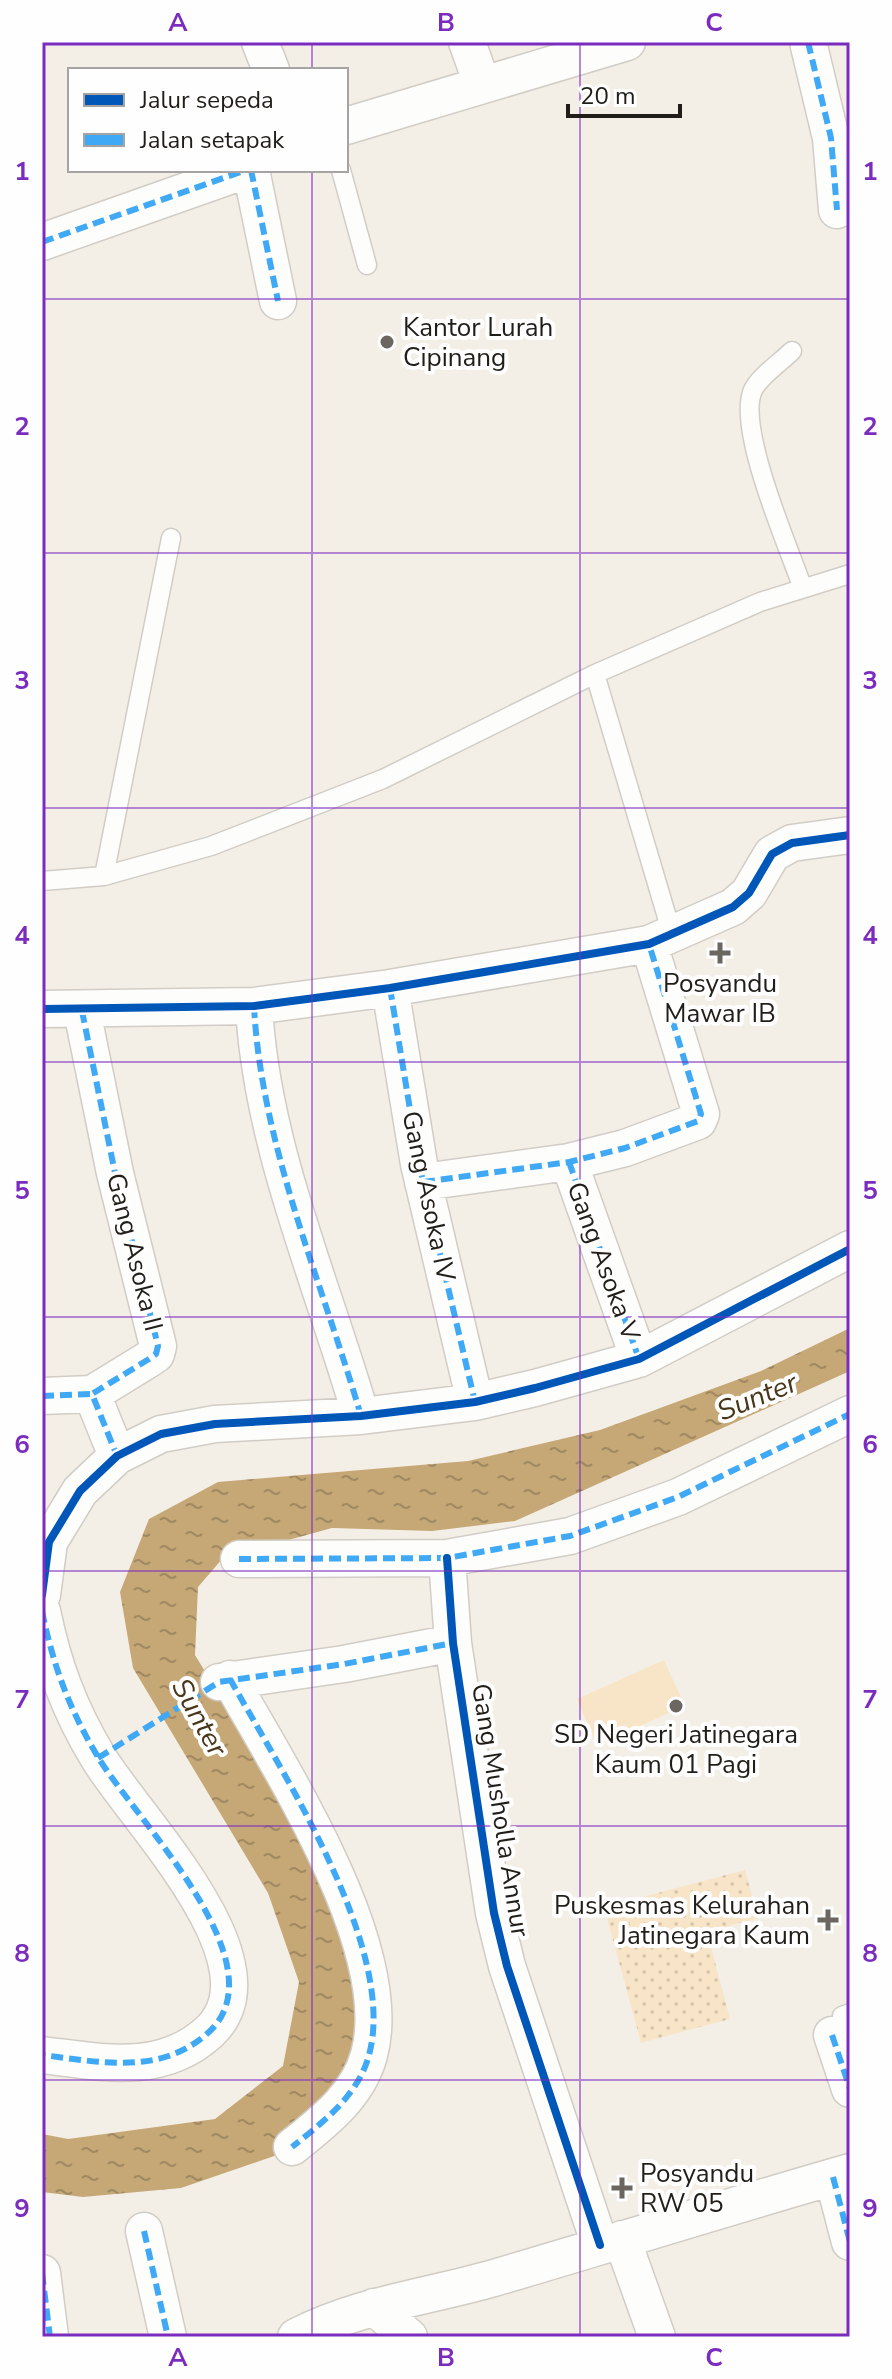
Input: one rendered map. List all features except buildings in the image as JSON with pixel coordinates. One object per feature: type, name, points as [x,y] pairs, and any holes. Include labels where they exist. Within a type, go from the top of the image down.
[{"type":"street","points":[[260,42],[270,68]]},
{"type":"street","points":[[467,42],[482,84]]},
{"type":"street","points":[[348,125],[627,42]]},
{"type":"street","points":[[808,42],[831,138],[837,210]]},
{"type":"street","points":[[42,242],[243,172]]},
{"type":"street","points":[[249,172],[278,301]]},
{"type":"street","points":[[42,1009],[82,1011],[254,1006],[390,988],[661,939],[733,907],[749,893],[772,854],[792,843],[850,835]]},
{"type":"street","name":"Gang Asoka V","points":[[423,1182],[569,1162],[693,1124],[701,1114],[661,939]]},
{"type":"street","name":"Gang Asoka IV","points":[[390,988],[423,1182],[475,1402]]},
{"type":"street","points":[[254,1006],[256,1043],[272,1131],[361,1416]]},
{"type":"street","name":"Gang Asoka II","points":[[82,1011],[115,1173],[158,1346],[156,1354],[92,1394]]},
{"type":"street","name":"Gang Asoka V","points":[[569,1162],[639,1359]]},
{"type":"street","points":[[42,1595],[49,1542],[80,1491],[117,1456],[161,1434],[215,1424],[361,1416],[475,1402],[639,1359],[850,1249]]},
{"type":"street","points":[[42,1396],[92,1394],[117,1456]]},
{"type":"street","points":[[239,1559],[447,1558],[570,1536],[665,1502],[820,1431],[850,1414]]},
{"type":"street","name":"Gang Musholla Annur","points":[[447,1558],[453,1643],[494,1913],[507,1966],[611,2242],[657,2337]]},
{"type":"street","points":[[42,1611],[54,1668],[75,1713],[98,1758],[198,1897],[224,1946],[232,1987],[222,2020],[196,2044],[170,2057],[127,2066],[42,2055]]},
{"type":"street","points":[[292,2147],[347,2097],[369,2056],[374,2007],[356,1925],[320,1841],[224,1680],[344,1664],[453,1643]]},
{"type":"street","points":[[844,2029],[850,2089]]},
{"type":"street","points":[[296,2337],[374,2307],[490,2279],[842,2174],[850,2242]]},
{"type":"street","points":[[144,2231],[168,2337]]},
{"type":"street","points":[[42,2273],[50,2337]]},
{"type":"street","points":[[374,2307],[409,2337]]},
{"type":"lane","points":[[342,172],[367,265]]},
{"type":"lane","points":[[792,351],[754,389],[748,414],[753,445],[802,586]]},
{"type":"lane","points":[[104,876],[171,538]]},
{"type":"lane","points":[[42,881],[104,876],[211,846],[383,779],[595,674],[802,586],[850,574]]},
{"type":"lane","points":[[595,674],[661,939]]},
{"type":"shaded area","points":[[664,1660],[685,1706],[597,1745],[577,1699]]},
{"type":"shaded area","points":[[745,1870],[758,1918],[707,1932],[730,2019],[641,2043],[604,1907]]},
{"type":"water","name":"Sunter","points":[[850,1328],[850,1371],[515,1521],[432,1531],[332,1528],[223,1558],[198,1587],[195,1655],[327,1872],[359,1976],[351,2085],[280,2154],[181,2188],[83,2197],[42,2192],[42,2134],[68,2139],[215,2119],[283,2066],[299,1982],[268,1893],[133,1668],[120,1592],[149,1519],[218,1482],[468,1461],[600,1430],[761,1371]]},
{"type":"marked path","points":[[808,42],[831,138],[837,210]]},
{"type":"marked path","points":[[42,242],[240,172]]},
{"type":"marked path","points":[[251,172],[278,301]]},
{"type":"marked path","points":[[423,1182],[569,1162],[625,1148],[698,1121],[701,1114],[649,944]]},
{"type":"marked path","points":[[390,988],[419,1164],[475,1402]]},
{"type":"marked path","points":[[254,1006],[268,1110],[281,1161],[361,1416]]},
{"type":"marked path","points":[[82,1011],[115,1173],[158,1346],[156,1354],[92,1394],[117,1456]]},
{"type":"marked path","points":[[569,1162],[639,1359]]},
{"type":"marked path","points":[[42,1396],[92,1394]]},
{"type":"marked path","points":[[239,1559],[447,1558],[570,1536],[678,1497],[850,1414]]},
{"type":"marked path","points":[[42,1611],[51,1650],[79,1722],[116,1784],[195,1892],[216,1931],[228,1969],[227,2003],[209,2032],[171,2055],[130,2063],[42,2055]]},
{"type":"marked path","points":[[98,1758],[219,1682],[344,1664],[453,1643]]},
{"type":"marked path","points":[[230,1679],[330,1862],[367,1964],[373,2012],[369,2055],[364,2070],[338,2107],[292,2147]]},
{"type":"marked path","points":[[832,2035],[850,2089]]},
{"type":"marked path","points":[[833,2177],[850,2242]]},
{"type":"marked path","points":[[144,2231],[168,2337]]},
{"type":"marked path","points":[[42,2273],[50,2337]]},
{"type":"cycle path","points":[[42,1009],[254,1006],[390,988],[649,944],[733,907],[749,893],[772,854],[792,843],[850,835]]},
{"type":"cycle path","points":[[42,1595],[49,1542],[80,1491],[117,1456],[161,1434],[215,1424],[361,1416],[475,1402],[535,1388],[639,1359],[850,1249]]},
{"type":"cycle path","points":[[447,1558],[453,1643],[494,1913],[507,1966],[600,2245]]},
{"type":"place","name":"Kantor Lurah Cipinang","points":[[387,342]]},
{"type":"place","name":"Posyandu Mawar IB","points":[[720,953]]},
{"type":"place","name":"SD Negeri Jatinegara Kaum 01 Pagi","points":[[676,1706]]},
{"type":"place","name":"Puskesmas Kelurahan Jatinegara Kaum","points":[[828,1920]]},
{"type":"place","name":"Posyandu RW 05","points":[[622,2188]]}]
